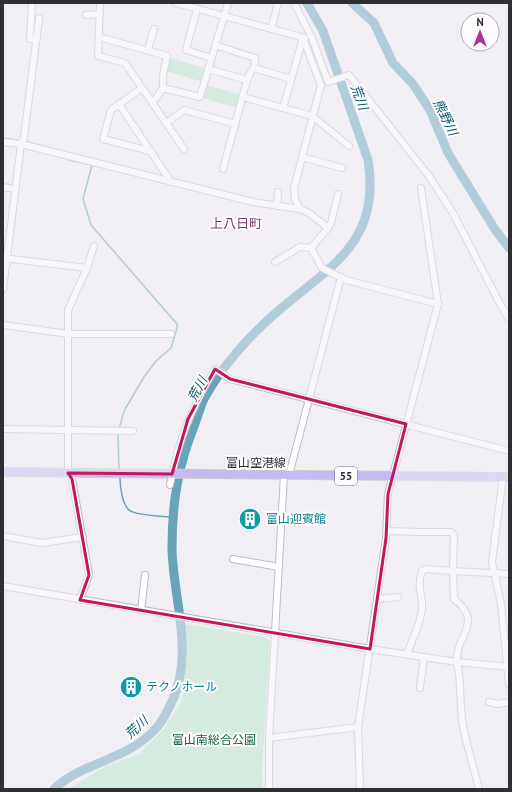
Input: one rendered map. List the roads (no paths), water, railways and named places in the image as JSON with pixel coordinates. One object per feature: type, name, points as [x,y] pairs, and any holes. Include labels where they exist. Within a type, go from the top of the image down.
[{"type":"main road","name":"富山空港線","points":[[3,472],[506,477]]},
{"type":"street","points":[[32,3],[30,39],[37,39]]},
{"type":"street","points":[[100,3],[98,56],[125,63],[184,149]]},
{"type":"street","points":[[176,3],[303,38],[312,38]]},
{"type":"street","points":[[163,88],[200,97],[228,3]]},
{"type":"street","points":[[271,29],[278,3]]},
{"type":"street","points":[[294,3],[312,38],[328,82],[349,75],[429,176],[453,213],[509,319]]},
{"type":"street","points":[[197,9],[186,50],[212,58]]},
{"type":"street","points":[[86,15],[100,14]]},
{"type":"street","points":[[3,289],[5,258],[21,144],[24,137],[39,18]]},
{"type":"street","points":[[148,50],[154,29]]},
{"type":"street","points":[[99,37],[167,56],[163,75],[163,88],[158,97],[152,102]]},
{"type":"street","points":[[282,108],[303,38]]},
{"type":"street","points":[[300,209],[295,199],[294,188],[321,85],[303,38]]},
{"type":"street","points":[[215,46],[256,58],[254,68],[251,71],[243,97],[224,169]]},
{"type":"street","points":[[254,68],[291,79]]},
{"type":"street","points":[[208,70],[248,80]]},
{"type":"street","points":[[142,88],[111,110],[103,139],[150,151]]},
{"type":"street","points":[[243,97],[312,116],[349,146]]},
{"type":"street","points":[[119,104],[172,182]]},
{"type":"street","points":[[166,123],[184,110],[236,124]]},
{"type":"street","points":[[3,142],[21,144],[253,202],[300,209],[309,213],[328,228]]},
{"type":"street","points":[[302,157],[342,168]]},
{"type":"street","points":[[3,187],[15,188]]},
{"type":"street","points":[[360,789],[358,727],[387,531],[388,494],[438,304],[421,188]]},
{"type":"street","points":[[277,206],[278,192]]},
{"type":"street","points":[[312,248],[331,223],[338,194]]},
{"type":"street","points":[[80,600],[88,575],[72,479],[68,473],[68,310],[87,268],[94,246]]},
{"type":"street","points":[[275,262],[300,247],[312,248]]},
{"type":"street","points":[[312,248],[322,268],[338,276],[438,304]]},
{"type":"street","points":[[5,258],[87,268]]},
{"type":"street","points":[[269,789],[269,738],[286,475],[309,399],[338,276]]},
{"type":"street","points":[[3,325],[68,334],[171,334]]},
{"type":"street","points":[[170,485],[188,419],[202,390],[215,369],[230,378],[509,451]]},
{"type":"street","points":[[3,429],[133,431]]},
{"type":"street","points":[[506,477],[492,562],[501,604],[509,684]]},
{"type":"street","points":[[387,531],[451,532],[454,535],[454,599],[462,606],[468,618],[468,627],[458,649],[457,662],[464,726],[479,789]]},
{"type":"street","points":[[3,536],[42,543],[82,537]]},
{"type":"street","points":[[233,559],[279,566]]},
{"type":"street","points":[[407,654],[421,616],[422,606],[418,581],[422,571],[425,569],[453,572],[509,574]]},
{"type":"street","points":[[141,610],[145,575]]},
{"type":"street","points":[[3,586],[424,657],[508,667]]},
{"type":"street","points":[[377,600],[398,597]]},
{"type":"street","points":[[420,688],[424,657]]},
{"type":"street","points":[[489,702],[498,704],[509,702]]},
{"type":"street","points":[[269,738],[358,727]]},
{"type":"waterway","name":"荒川","points":[[54,789],[66,779],[79,772],[134,747],[158,726],[166,714],[178,687],[182,648],[181,628],[173,568],[173,515],[180,469],[201,405],[219,375],[257,330],[334,265],[348,249],[359,232],[367,212],[370,188],[368,160],[323,31],[307,3]]},
{"type":"waterway","name":"熊野川","points":[[352,3],[374,23],[393,63],[413,84],[430,110],[448,153],[494,228],[509,248]]},
{"type":"waterway","points":[[3,138],[21,141]]},
{"type":"waterway","points":[[24,141],[63,152]]},
{"type":"waterway","points":[[68,158],[69,160],[92,165],[83,199],[91,225],[177,324],[171,348],[156,361],[144,377],[124,411],[119,429]]},
{"type":"waterway","points":[[118,433],[119,471]]},
{"type":"waterway","points":[[120,477],[123,499],[129,510],[143,515],[172,517]]},
{"type":"place","name":"富山迎賓館","points":[[250,519]]},
{"type":"place","name":"テクノホール","points":[[131,687]]},
{"type":"district","name":"上八日町","points":[[236,223]]},
{"type":"park label","name":"富山南総合公園","points":[[214,740]]}]
